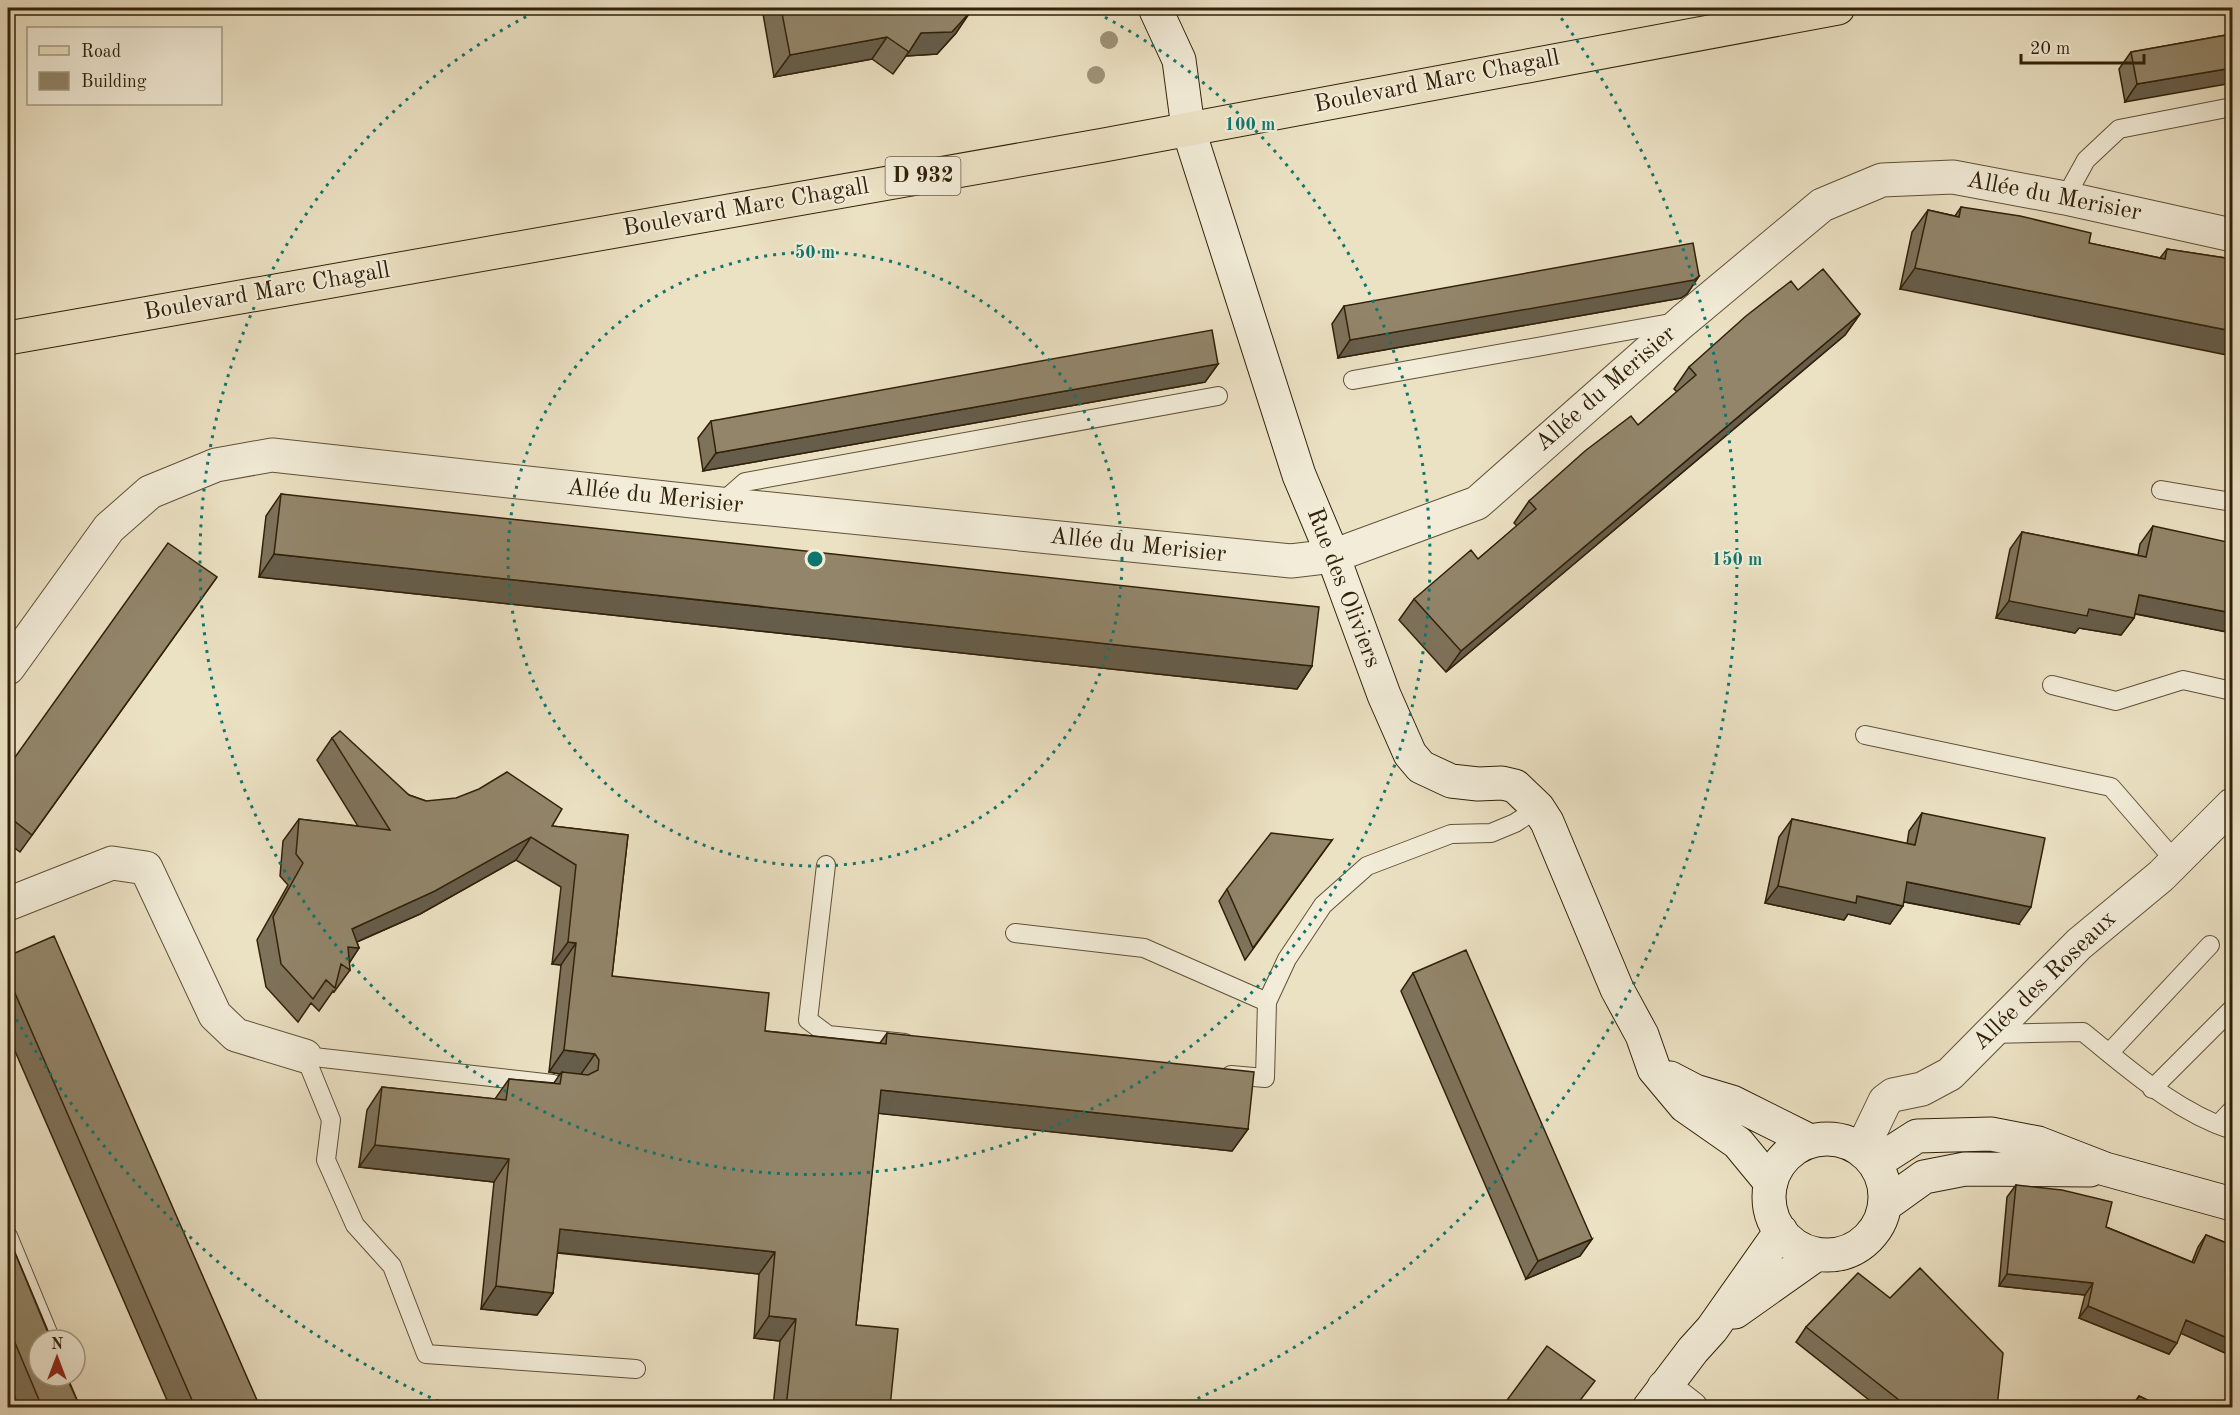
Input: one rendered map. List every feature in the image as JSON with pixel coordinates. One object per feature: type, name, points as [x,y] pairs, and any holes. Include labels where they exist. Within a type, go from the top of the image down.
[{"type":"main road","name":"Boulevard Marc Chagall","points":[[8,338],[1188,128],[1838,8]]},
{"type":"street","name":"Rue des Oliviers","points":[[1155,8],[1179,60],[1188,128],[1299,475],[1333,556],[1384,695],[1410,754],[1421,766],[1451,781],[1478,784],[1502,783],[1515,786],[1538,808],[1560,851],[1617,989],[1642,1035],[1654,1069],[1685,1106],[1738,1143],[1771,1183]]},
{"type":"street","name":"Allée du Merisier","points":[[8,668],[109,528],[150,492],[216,465],[272,455],[720,504],[1291,561],[1333,556],[1477,503],[1683,321],[1822,205],[1882,180],[1953,177],[2065,198],[2232,235]]},
{"type":"street","name":"Allée des Roseaux","points":[[1868,1156],[1885,1101],[1893,1095],[1922,1089],[1950,1074],[2079,944],[2176,862],[2232,805]]},
{"type":"street","points":[[8,904],[112,863],[146,868],[215,1015],[236,1035],[305,1056]]},
{"type":"street","points":[[1654,1069],[1695,1091],[1732,1102],[1763,1116],[1810,1141]]},
{"type":"street","points":[[1868,1156],[1917,1136],[1991,1134],[2038,1143],[2105,1169],[2232,1204]]},
{"type":"street","points":[[1828,1138],[1846,1141],[1868,1156],[1882,1176],[1885,1205],[1880,1223],[1868,1238],[1853,1249],[1835,1255],[1816,1254],[1803,1250],[1790,1242],[1780,1231],[1770,1208],[1771,1183],[1779,1164],[1792,1150],[1810,1141],[1828,1138]]},
{"type":"street","points":[[1885,1205],[1924,1177],[1965,1169],[2060,1171],[2105,1169]]},
{"type":"street","points":[[1691,1407],[1657,1397],[1712,1329],[1780,1231]]},
{"type":"street","points":[[1712,1329],[1816,1254]]},
{"type":"lane","points":[[2065,198],[2086,160],[2119,129],[2232,107]]},
{"type":"lane","points":[[1353,380],[1683,321]]},
{"type":"lane","points":[[720,504],[746,482],[1218,396]]},
{"type":"lane","points":[[2161,490],[2232,502]]},
{"type":"lane","points":[[2052,685],[2116,701],[2183,680],[2232,692]]},
{"type":"lane","points":[[1865,735],[2110,787],[2176,862]]},
{"type":"lane","points":[[1218,1074],[1266,1078],[1267,1002],[1287,959],[1323,905],[1367,866],[1450,834],[1491,833],[1515,823],[1538,808]]},
{"type":"lane","points":[[826,865],[808,1020],[828,1035],[922,1045]]},
{"type":"lane","points":[[1015,933],[1144,948],[1267,1002]]},
{"type":"lane","points":[[2109,1053],[2210,945]]},
{"type":"lane","points":[[2152,1089],[2232,1009]]},
{"type":"lane","points":[[1989,1035],[2083,1032],[2152,1089],[2225,1127],[2232,1110]]},
{"type":"lane","points":[[573,1086],[305,1056],[331,1120],[326,1160],[355,1225],[392,1266],[426,1354],[636,1369]]},
{"type":"lane","points":[[8,1236],[46,1328]]},
{"type":"building","points":[[781,8],[972,8],[952,32],[921,33],[909,52],[887,37],[790,55]]},
{"type":"building","points":[[2232,34],[2232,68],[2137,84],[2131,52]]},
{"type":"building","points":[[1961,207],[2020,216],[2091,233],[2089,243],[2165,259],[2167,249],[2232,259],[2232,331],[1915,268],[1928,210],[1959,217]]},
{"type":"building","points":[[1693,243],[1699,276],[1694,280],[1350,340],[1344,306]]},
{"type":"building","points":[[1823,269],[1860,314],[1461,651],[1414,599],[1471,550],[1478,559],[1536,509],[1529,501],[1585,451],[1631,416],[1638,425],[1696,375],[1689,367],[1746,316],[1791,281],[1798,290]]},
{"type":"building","points":[[1212,330],[1218,364],[716,453],[711,421]]},
{"type":"building","points":[[281,494],[1319,607],[1312,666],[274,554]]},
{"type":"building","points":[[2153,526],[2232,543],[2232,613],[2139,595],[2134,618],[2089,609],[2087,616],[2009,601],[2022,532],[2146,557]]},
{"type":"building","points":[[168,543],[217,577],[32,835],[8,816],[8,767]]},
{"type":"building","points":[[340,731],[409,795],[426,801],[456,798],[479,789],[507,772],[562,809],[552,826],[628,835],[612,976],[769,993],[765,1031],[886,1044],[887,1033],[1254,1072],[1248,1129],[881,1090],[856,1325],[898,1329],[890,1407],[786,1407],[796,1319],[769,1316],[775,1252],[560,1229],[553,1293],[496,1286],[509,1159],[375,1145],[382,1087],[506,1100],[509,1079],[560,1084],[562,1072],[588,1075],[598,1070],[599,1060],[595,1054],[564,1050],[576,943],[568,942],[576,865],[531,837],[435,891],[352,929],[359,948],[348,947],[350,970],[341,964],[335,988],[326,980],[313,999],[281,964],[273,917],[303,863],[296,854],[299,819],[390,830],[332,738]]},
{"type":"building","points":[[1922,813],[2045,838],[2031,907],[1907,882],[1903,906],[1857,896],[1856,903],[1778,886],[1792,819],[1915,845]]},
{"type":"building","points":[[1271,833],[1332,840],[1253,948],[1227,889]]},
{"type":"building","points":[[54,936],[260,1407],[195,1407],[8,977],[8,956]]},
{"type":"building","points":[[1466,950],[1592,1239],[1538,1261],[1413,973]]},
{"type":"building","points":[[2016,1185],[2062,1190],[2112,1202],[2106,1227],[2194,1263],[2206,1235],[2232,1245],[2232,1340],[2186,1320],[2177,1343],[2088,1306],[2093,1283],[2007,1274]]},
{"type":"building","points":[[8,1236],[46,1328],[27,1328],[27,1371],[8,1326]]},
{"type":"building","points":[[1920,1268],[2003,1353],[1997,1407],[1908,1407],[1806,1327],[1858,1273],[1890,1298]]},
{"type":"building","points":[[1547,1346],[1595,1381],[1575,1407],[1502,1407]]},
{"type":"building","points":[[34,1388],[71,1388],[80,1407],[42,1407]]},
{"type":"building","points":[[2139,1396],[2162,1407],[2134,1407]]},
{"type":"building","points":[[569,1401],[631,1407],[568,1407]]}]
